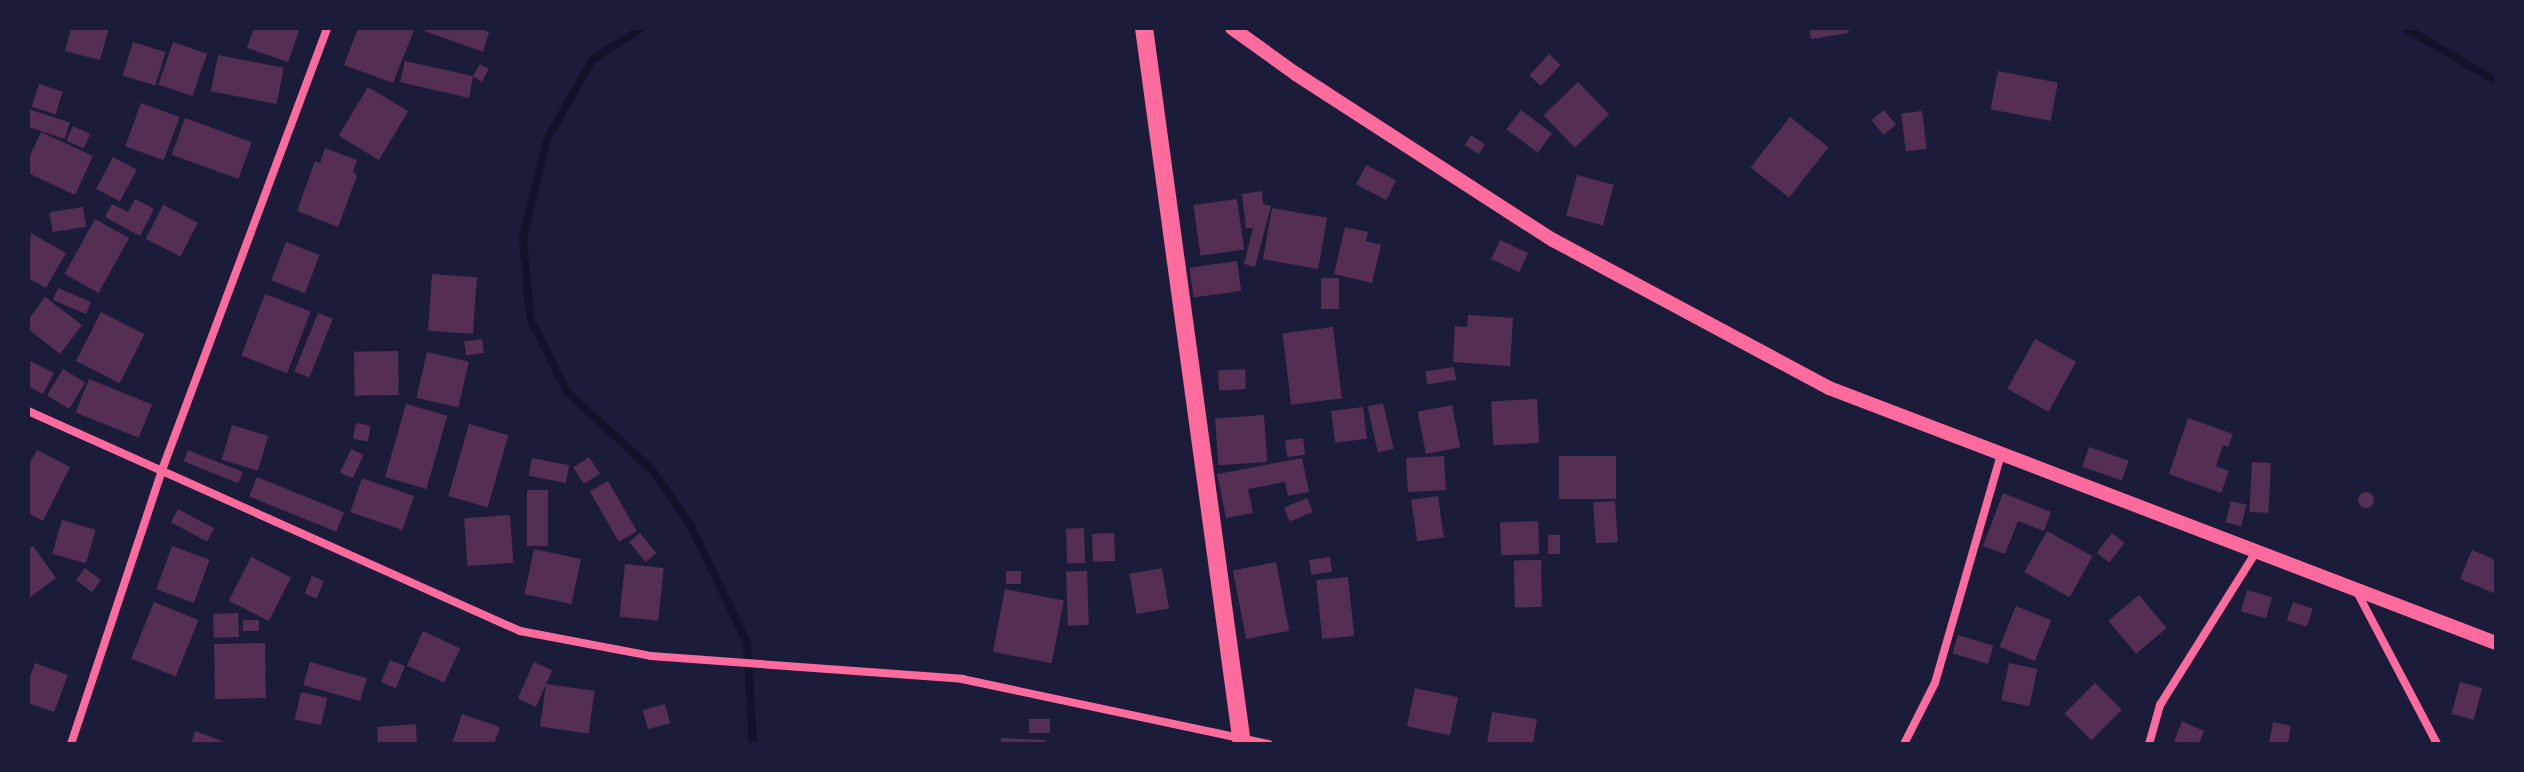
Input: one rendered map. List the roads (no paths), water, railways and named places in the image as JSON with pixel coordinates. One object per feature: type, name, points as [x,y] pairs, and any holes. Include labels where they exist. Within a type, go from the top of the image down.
[{"type":"main road","points":[[1144,28],[1242,740]]},
{"type":"street","points":[[71,744],[162,470],[327,28]]},
{"type":"street","points":[[1232,28],[1296,74],[1553,240],[1829,388],[2496,643]]},
{"type":"street","points":[[28,411],[520,631],[651,656],[962,679],[1269,744]]},
{"type":"street","points":[[1904,744],[1935,683],[2001,454]]},
{"type":"street","points":[[2149,744],[2160,705],[2256,552]]},
{"type":"street","points":[[2357,591],[2437,744]]},
{"type":"waterway","points":[[642,28],[592,60],[547,140],[523,238],[530,318],[567,392],[652,470],[691,526],[747,643],[753,744]]},
{"type":"waterway","points":[[2405,28],[2496,81]]}]
